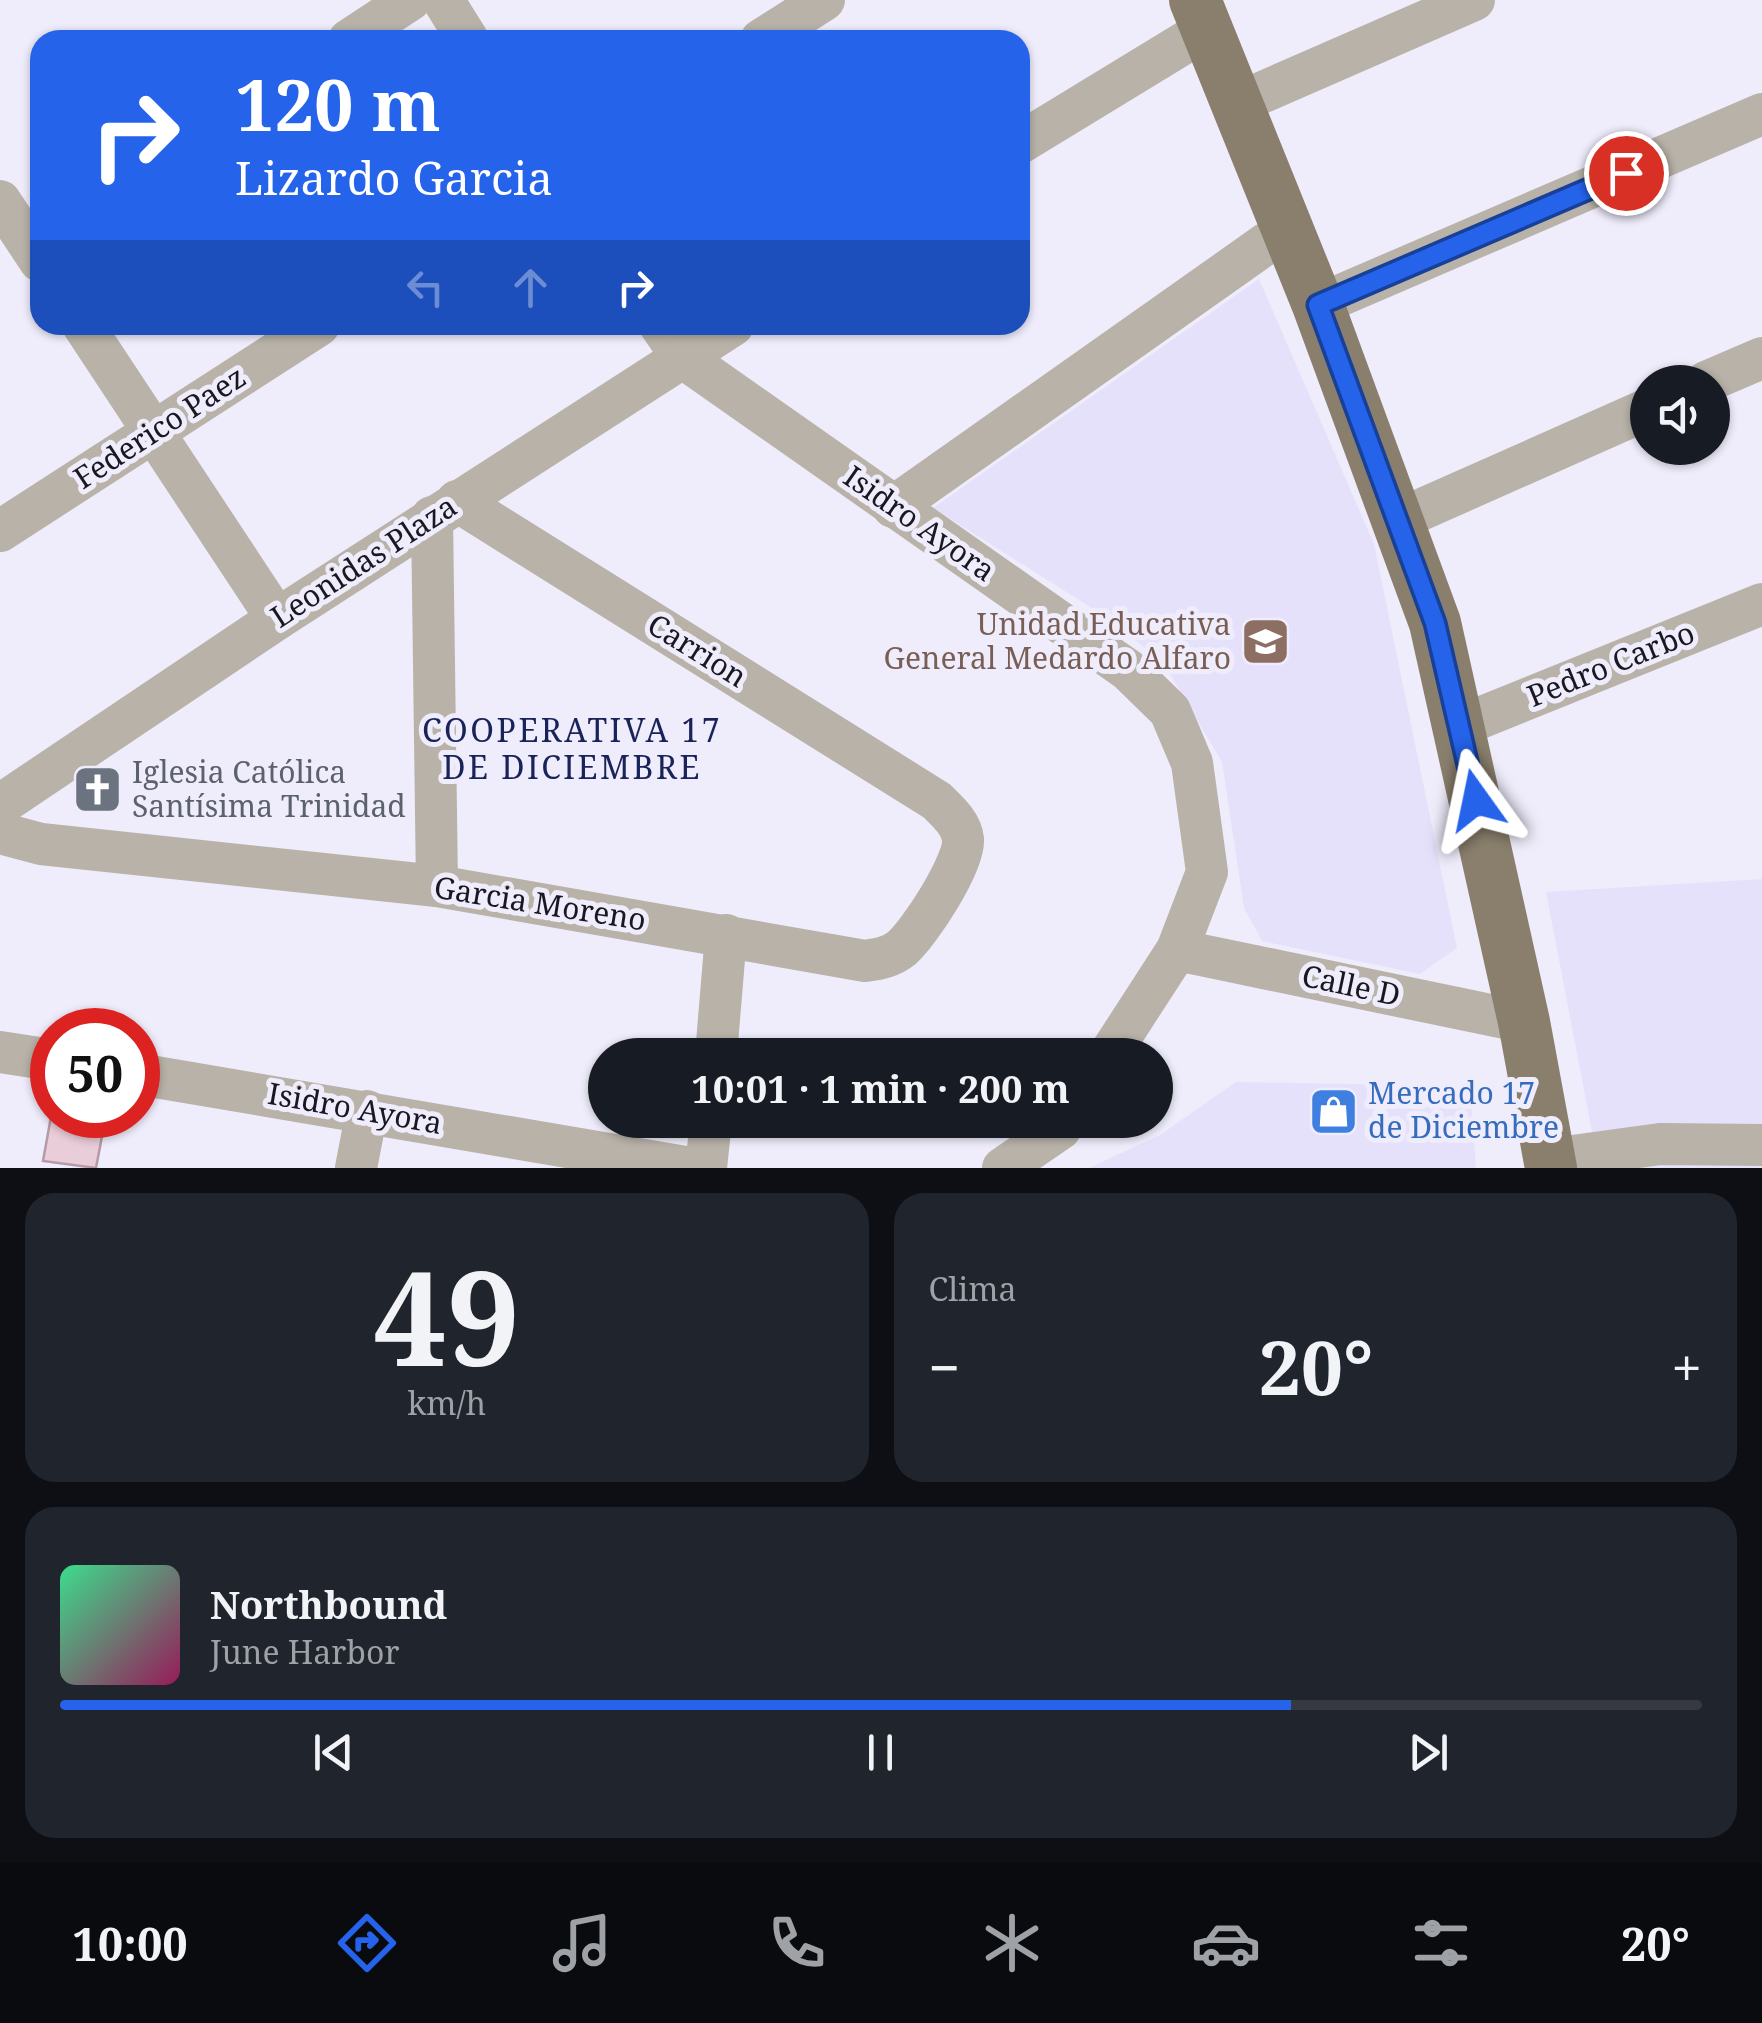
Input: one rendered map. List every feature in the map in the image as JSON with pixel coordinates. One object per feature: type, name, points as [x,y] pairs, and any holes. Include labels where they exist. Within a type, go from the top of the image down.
[{"type":"main road","points":[[1201,14],[1318,305],[1400,519],[1435,623],[1524,1022],[1551,1164]]},
{"type":"street","points":[[365,30],[410,0]]},
{"type":"street","points":[[442,0],[462,30]]},
{"type":"street","points":[[777,30],[824,0]]},
{"type":"street","points":[[1238,103],[1446,6]]},
{"type":"street","points":[[1030,137],[1183,39],[1201,14]]},
{"type":"street","points":[[1318,305],[1762,114]]},
{"type":"street","points":[[0,201],[28,257]]},
{"type":"street","points":[[893,507],[1267,243],[1289,232]]},
{"type":"street","points":[[91,335],[277,619]]},
{"type":"street","name":"Federico Paez","points":[[0,531],[304,335]]},
{"type":"street","name":"Isidro Ayora","points":[[671,341],[893,507],[1128,670],[1170,711],[1192,763],[1206,872],[1177,950],[1119,1038]]},
{"type":"street","name":"Leonidas Plaza","points":[[0,805],[444,509],[671,341]]},
{"type":"street","points":[[1730,372],[1762,358]]},
{"type":"street","points":[[1400,519],[1630,417]]},
{"type":"street","points":[[437,886],[444,509]]},
{"type":"street","name":"Carrion","points":[[444,509],[937,801]]},
{"type":"street","name":"Pedro Carbo","points":[[1460,726],[1762,604]]},
{"type":"street","name":"Garcia Moreno","points":[[0,832],[41,844],[437,886],[865,961],[898,951],[912,938],[961,859],[963,837],[954,817],[937,801]]},
{"type":"street","points":[[717,1038],[726,935]]},
{"type":"street","name":"Calle D","points":[[1177,950],[1524,1022]]},
{"type":"street","points":[[0,1052],[30,1057]]},
{"type":"street","name":"Isidro Ayora","points":[[160,1077],[691,1168]]},
{"type":"street","points":[[356,1168],[367,1110]]},
{"type":"street","points":[[706,1168],[708,1138]]},
{"type":"street","points":[[1002,1168],[1047,1138]]},
{"type":"street","points":[[1551,1164],[1660,1144],[1762,1145]]},
{"type":"shaded area","name":"Unidad Educativa General Medardo Alfaro","points":[[1259,279],[1374,544],[1457,948],[1420,974],[1262,941],[1244,908],[1222,762],[1164,664],[1111,620],[933,508]]},
{"type":"shaded area","points":[[1762,879],[1762,1168],[1599,1168],[1546,892]]},
{"type":"shaded area","name":"Mercado 17 de Diciembre","points":[[1236,1082],[1470,1086],[1476,1168],[1089,1168],[1154,1138],[1173,1138],[1173,1126]]},
{"type":"building","points":[[47,1138],[102,1138],[96,1168],[43,1161]]},
{"type":"place","name":"Unidad Educativa General Medardo Alfaro","points":[[1266,642]]},
{"type":"place","name":"Iglesia Católica Santísima Trinidad","points":[[97,790]]},
{"type":"place","name":"Mercado 17 de Diciembre","points":[[1333,1111]]},
{"type":"district","name":"COOPERATIVA 17 DE DICIEMBRE","points":[[572,750]]},
{"type":"route","points":[[1476,800],[1435,623],[1400,519],[1318,305],[1626,173]]}]
